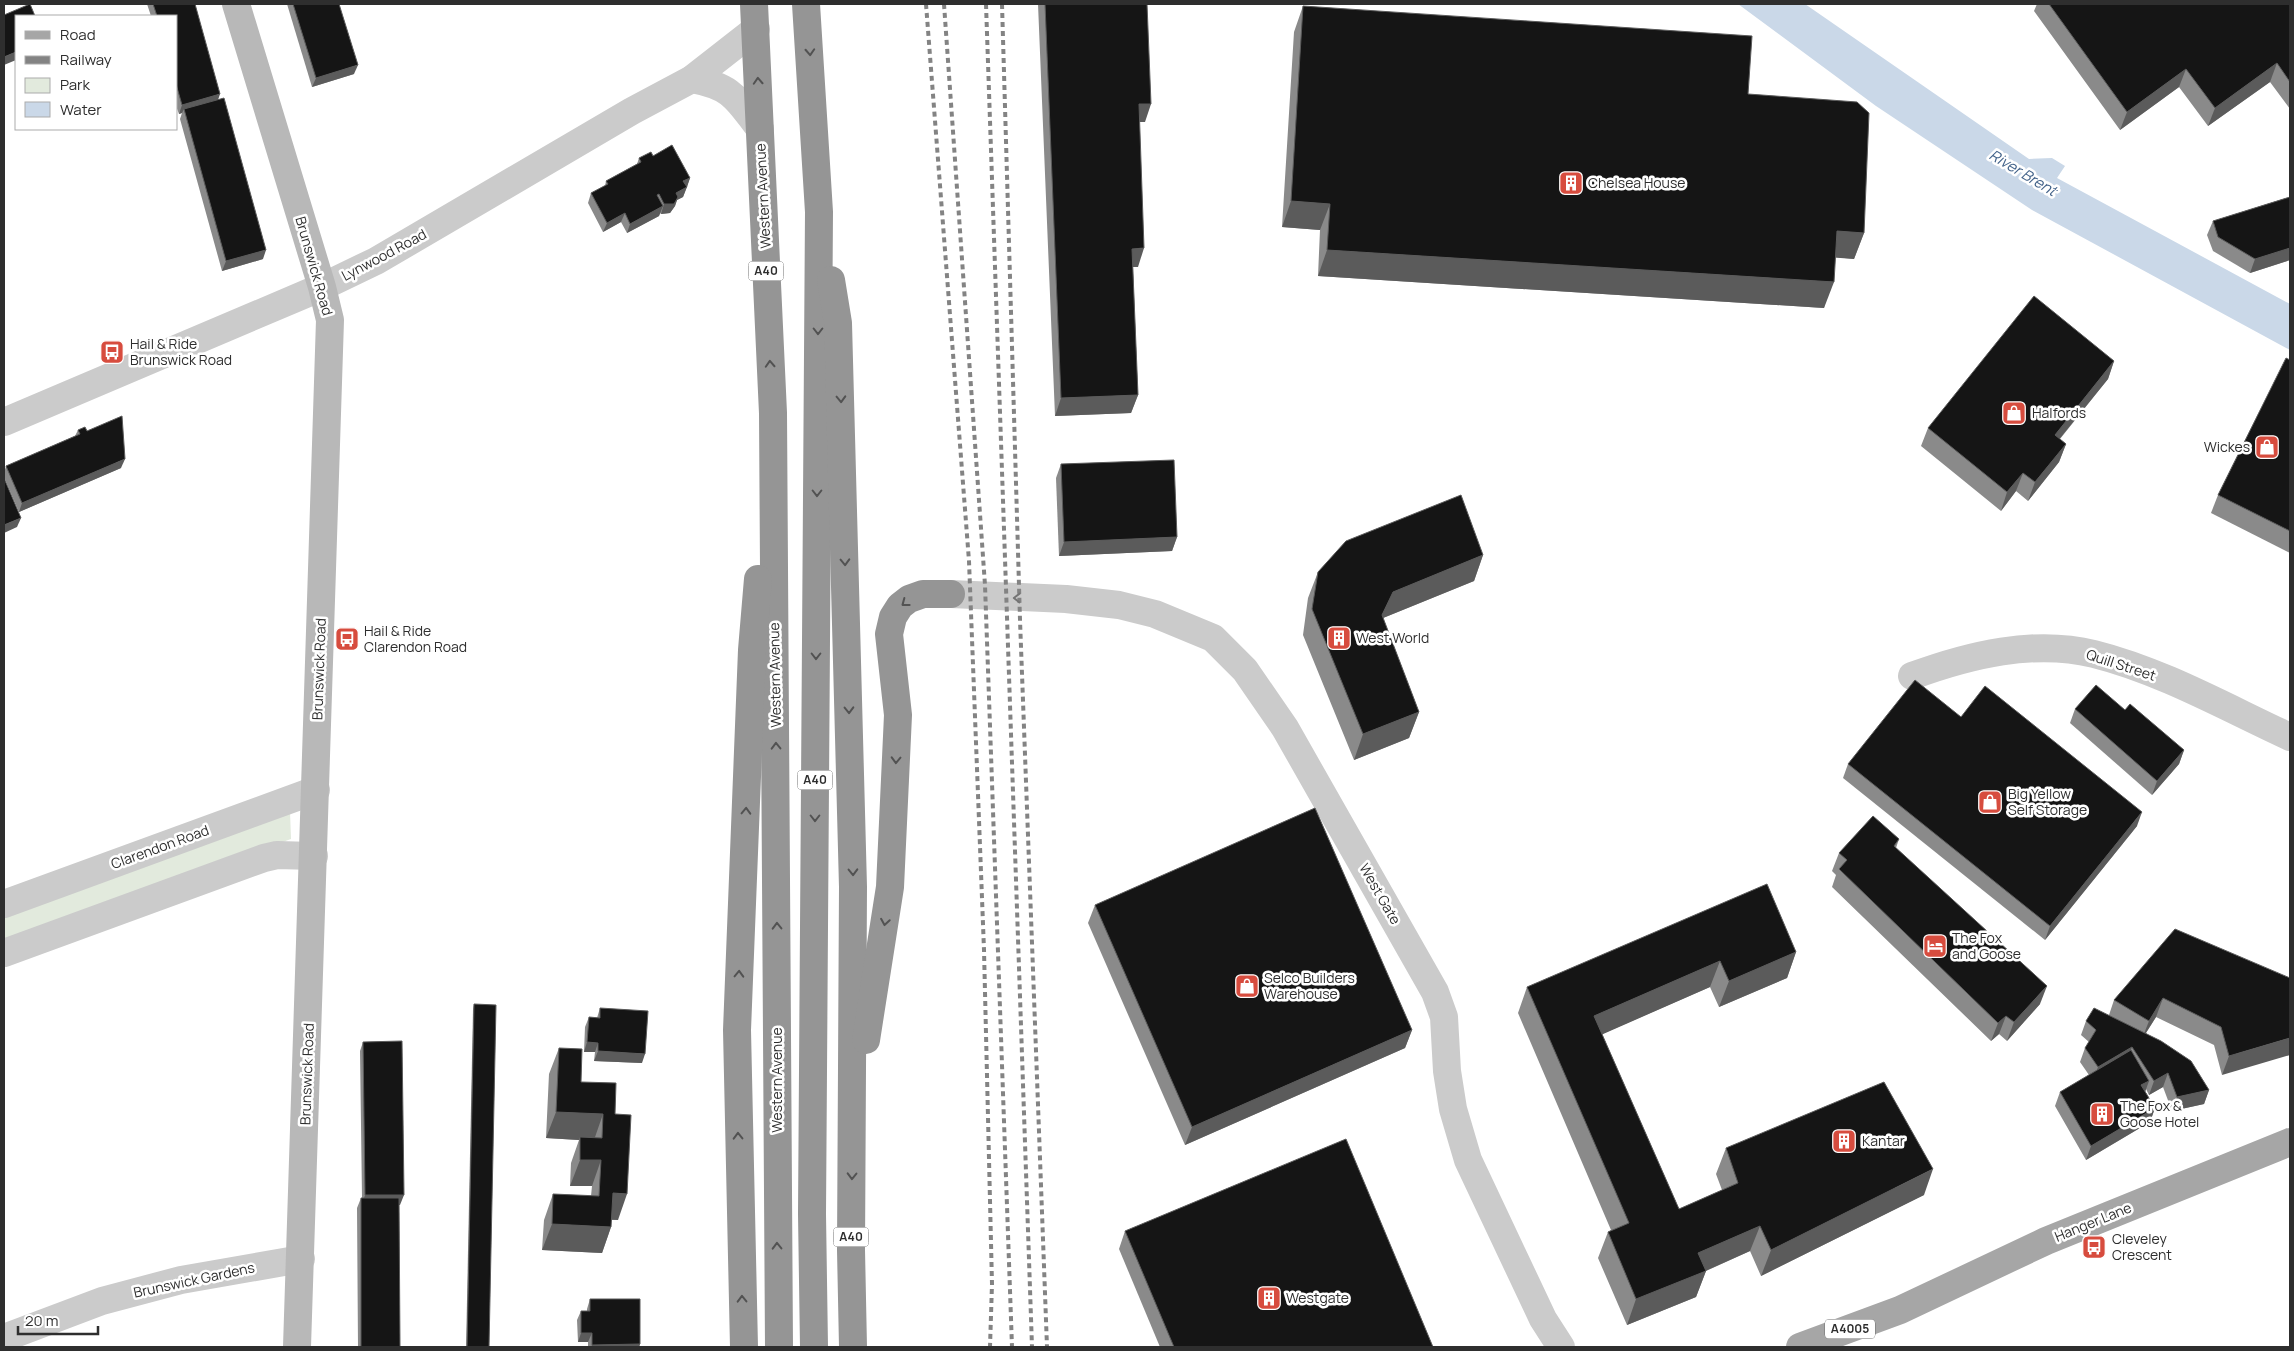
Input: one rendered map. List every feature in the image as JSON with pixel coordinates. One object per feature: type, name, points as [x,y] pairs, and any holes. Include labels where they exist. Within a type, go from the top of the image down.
[{"type":"highway","name":"A40","points":[[806,4],[818,212],[812,1214],[814,1347]]},
{"type":"highway","name":"Western Avenue","points":[[755,16],[772,413],[779,1347]]},
{"type":"highway","name":"A40","points":[[818,212],[838,323],[853,887],[853,1347]]},
{"type":"highway","name":"A40","points":[[744,1347],[737,1030],[752,650],[772,413]]},
{"type":"highway","points":[[852,1127],[890,887],[898,715],[889,634],[893,617],[900,606],[909,599],[923,594],[951,594]]},
{"type":"main road","name":"Hanger Lane","points":[[1800,1347],[1900,1310],[2046,1241],[2290,1142]]},
{"type":"main road","name":"Hanger Lane","points":[[1844,1347],[1900,1310]]},
{"type":"street","name":"Brunswick Road","points":[[236,4],[322,287],[330,320],[297,1347]]},
{"type":"street","name":"Lynwood Road","points":[[4,422],[322,287],[376,261],[632,111],[692,79],[755,16]]},
{"type":"street","points":[[692,79],[718,85],[736,98],[760,129]]},
{"type":"street","name":"West Gate","points":[[951,594],[1066,599],[1119,605],[1155,614],[1213,638],[1245,670],[1285,728],[1434,992],[1444,1017],[1447,1071],[1460,1139],[1468,1160],[1543,1319],[1560,1347]]},
{"type":"street","name":"Quill Street","points":[[1912,676],[1952,662],[2010,651],[2056,649],[2093,654],[2165,679],[2290,737]]},
{"type":"street","name":"Clarendon Road","points":[[4,904],[316,790]]},
{"type":"street","points":[[4,953],[264,858],[277,855],[314,856]]},
{"type":"street","name":"Brunswick Gardens","points":[[4,1338],[102,1301],[172,1282],[300,1259]]},
{"type":"street","name":"West Gate","points":[[1543,1319],[1550,1347]]},
{"type":"green space","points":[[290,811],[291,839],[4,942],[4,915]]},
{"type":"water","name":"River Brent","points":[[1738,4],[1805,4],[2029,159],[2052,158],[2065,166],[2057,178],[2290,304],[2290,350],[2032,210],[1876,106]]},
{"type":"building","points":[[30,4],[35,15],[15,15],[15,52],[4,57],[4,15]]},
{"type":"building","points":[[153,4],[195,4],[220,94],[182,105],[178,91],[178,15],[157,15]]},
{"type":"building","points":[[293,4],[339,4],[358,65],[316,78]]},
{"type":"building","points":[[1045,4],[1147,4],[1151,104],[1139,104],[1144,248],[1132,249],[1138,395],[1061,398]]},
{"type":"building","points":[[2049,4],[2290,4],[2290,82],[2277,63],[2215,108],[2186,69],[2127,112]]},
{"type":"building","name":"Chelsea House","points":[[1303,6],[1752,36],[1748,94],[1857,102],[1869,113],[1864,233],[1837,231],[1834,282],[1327,250],[1330,204],[1291,201]]},
{"type":"building","points":[[224,98],[266,250],[226,261],[184,109]]},
{"type":"building","points":[[672,145],[690,178],[683,181],[687,187],[676,193],[678,197],[674,204],[664,204],[659,194],[657,195],[663,206],[630,224],[625,213],[607,223],[591,193],[608,184],[606,181],[641,162],[639,158],[651,152],[653,156]]},
{"type":"building","points":[[2290,197],[2290,248],[2255,259],[2218,237],[2213,221]]},
{"type":"building","name":"Halfords","points":[[2034,296],[2114,361],[2055,435],[2066,444],[2035,482],[2023,473],[2007,492],[1928,428]]},
{"type":"building","name":"Wickes","points":[[2286,358],[2290,360],[2290,531],[2218,495]]},
{"type":"building","points":[[122,416],[125,459],[22,503],[6,466],[80,434],[78,430],[85,427],[87,431]]},
{"type":"building","points":[[1174,460],[1177,537],[1064,542],[1061,464]]},
{"type":"building","points":[[4,478],[21,518],[4,525]]},
{"type":"building","name":"West World","points":[[1461,495],[1483,555],[1393,592],[1382,615],[1419,712],[1363,734],[1312,609],[1318,572],[1346,541]]},
{"type":"building","name":"Big Yellow Self Storage","points":[[1915,680],[1961,717],[1985,686],[2142,812],[2050,926],[1848,764]]},
{"type":"building","points":[[2096,685],[2125,710],[2130,704],[2184,750],[2157,781],[2075,709]]},
{"type":"building","name":"Selco Builders Warehouse","points":[[1315,808],[1412,1030],[1192,1127],[1095,905]]},
{"type":"building","name":"The Fox and Goose","points":[[1873,816],[1899,839],[1894,846],[2047,986],[2014,1022],[2006,1016],[1998,1023],[1839,869],[1847,860],[1839,853]]},
{"type":"building","name":"Kantar","points":[[1767,884],[1796,952],[1729,981],[1720,961],[1594,1016],[1679,1209],[1738,1183],[1726,1148],[1884,1082],[1933,1169],[1771,1250],[1760,1226],[1698,1253],[1706,1271],[1636,1299],[1608,1232],[1629,1223],[1527,987]]},
{"type":"building","points":[[2175,929],[2290,978],[2290,1038],[2229,1056],[2221,1027],[2163,998],[2149,1021],[2114,1000]]},
{"type":"building","points":[[474,1004],[496,1005],[489,1347],[467,1347]]},
{"type":"building","points":[[600,1008],[648,1011],[645,1054],[598,1051],[598,1043],[587,1042],[589,1017],[600,1018]]},
{"type":"building","points":[[2094,1008],[2161,1041],[2191,1061],[2209,1090],[2177,1097],[2168,1073],[2154,1081],[2132,1047],[2098,1067],[2085,1048],[2096,1030],[2086,1021]]},
{"type":"building","points":[[402,1041],[404,1195],[365,1195],[363,1042]]},
{"type":"building","points":[[559,1048],[582,1049],[581,1082],[616,1083],[615,1114],[631,1115],[627,1194],[613,1193],[611,1227],[552,1224],[553,1194],[599,1196],[601,1160],[580,1160],[580,1137],[602,1138],[603,1114],[556,1112]]},
{"type":"building","name":"The Fox & Goose Hotel","points":[[2131,1050],[2149,1081],[2141,1085],[2155,1108],[2091,1146],[2060,1092]]},
{"type":"building","name":"Westgate","points":[[1346,1139],[1433,1347],[1174,1347],[1125,1231]]},
{"type":"building","points":[[361,1198],[399,1198],[400,1347],[361,1347]]},
{"type":"building","points":[[590,1299],[640,1299],[640,1344],[592,1345],[592,1333],[581,1333],[581,1311],[590,1311]]},
{"type":"railway","points":[[926,4],[969,561],[984,950],[992,1284],[990,1347]]},
{"type":"railway","points":[[944,4],[985,585],[1012,1347]]},
{"type":"railway","points":[[986,4],[1032,1347]]},
{"type":"railway","points":[[1002,4],[1020,620],[1047,1347]]},
{"type":"place","name":"Chelsea House","points":[[1571,183]]},
{"type":"place","name":"Hail & Ride Brunswick Road","points":[[112,352]]},
{"type":"place","name":"Halfords","points":[[2014,413]]},
{"type":"place","name":"Wickes","points":[[2267,447]]},
{"type":"place","name":"West World","points":[[1339,638]]},
{"type":"place","name":"Hail & Ride Clarendon Road","points":[[347,639]]},
{"type":"place","name":"Big Yellow Self Storage","points":[[1990,802]]},
{"type":"place","name":"The Fox and Goose","points":[[1935,946]]},
{"type":"place","name":"Selco Builders Warehouse","points":[[1247,986]]},
{"type":"place","name":"The Fox & Goose Hotel","points":[[2102,1114]]},
{"type":"place","name":"Kantar","points":[[1844,1141]]},
{"type":"place","name":"Cleveley Crescent","points":[[2094,1247]]},
{"type":"place","name":"Westgate","points":[[1269,1298]]}]
